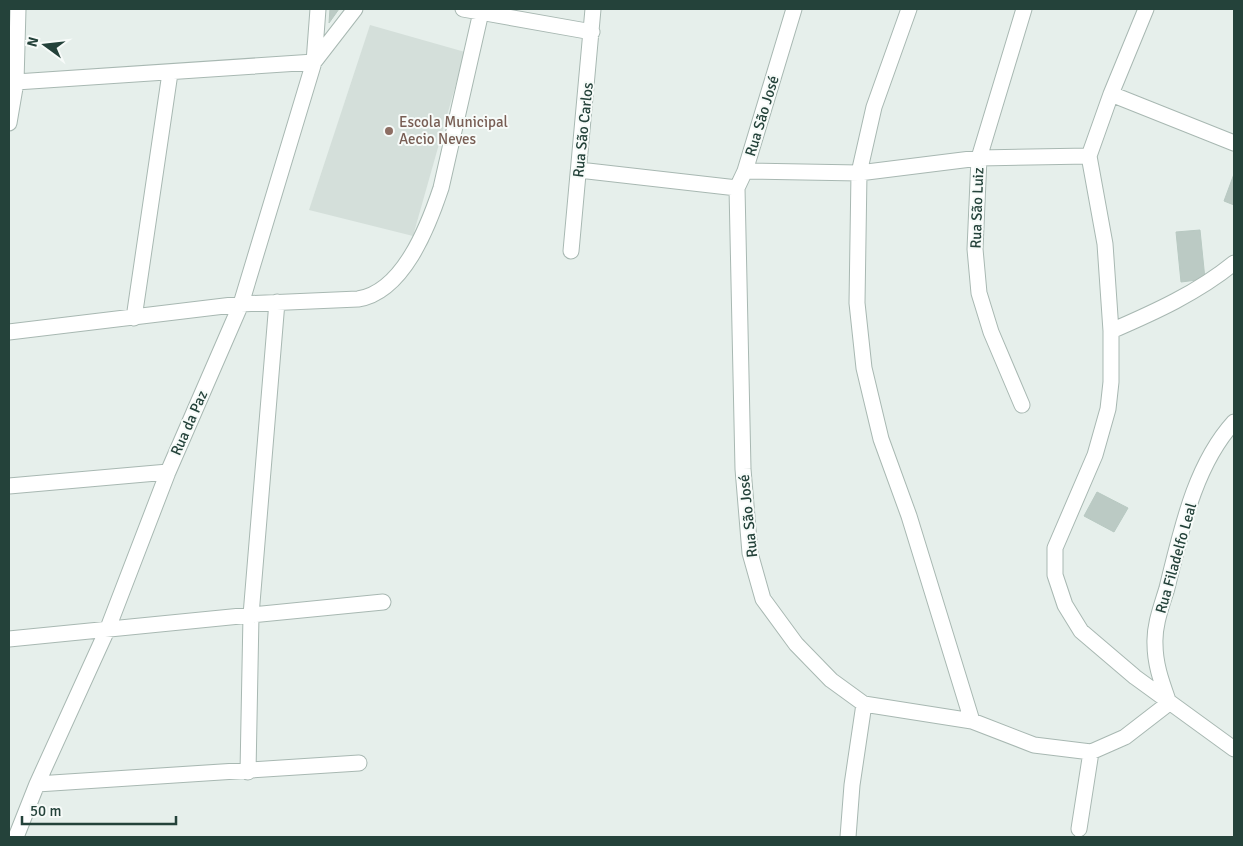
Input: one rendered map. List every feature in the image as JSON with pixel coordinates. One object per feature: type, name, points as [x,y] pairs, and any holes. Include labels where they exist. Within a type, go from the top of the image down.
[{"type":"street","points":[[9,123],[16,82],[18,9]]},
{"type":"street","points":[[16,82],[314,62],[318,9]]},
{"type":"street","name":"Rua da Paz","points":[[16,837],[37,784],[108,628],[168,472],[241,304],[314,62],[355,9]]},
{"type":"street","points":[[463,9],[592,32]]},
{"type":"street","name":"Rua São Carlos","points":[[571,251],[594,9]]},
{"type":"street","name":"Rua São José","points":[[794,9],[745,171],[737,188],[743,470],[750,553],[763,599],[796,644],[831,680],[864,704],[972,721],[1034,745],[1091,752]]},
{"type":"street","points":[[909,9],[874,107],[859,173],[857,303],[864,368],[881,439],[909,516],[972,721]]},
{"type":"street","name":"Rua São Luiz","points":[[1022,405],[991,332],[979,293],[975,249],[979,158],[1024,9]]},
{"type":"street","points":[[1146,9],[1111,94],[1089,156],[1105,244],[1111,331],[1111,382],[1108,409],[1095,455],[1055,548],[1055,576],[1065,605],[1081,631],[1136,678],[1234,749]]},
{"type":"street","points":[[9,332],[241,304],[371,297],[396,277],[418,244],[432,215],[441,188],[481,12]]},
{"type":"street","points":[[134,318],[170,73]]},
{"type":"street","points":[[1111,94],[1234,143]]},
{"type":"street","points":[[745,171],[859,173],[979,158],[1089,156]]},
{"type":"street","points":[[579,170],[737,188]]},
{"type":"street","points":[[1111,331],[1176,302],[1214,279],[1234,263]]},
{"type":"street","points":[[248,772],[251,615],[277,302]]},
{"type":"street","name":"Rua Filadelfo Leal","points":[[1169,703],[1156,667],[1154,642],[1159,617],[1188,508],[1209,460],[1234,422]]},
{"type":"street","points":[[9,486],[168,472]]},
{"type":"street","points":[[9,639],[383,602]]},
{"type":"street","points":[[1079,829],[1091,752],[1125,737],[1169,703]]},
{"type":"street","points":[[848,837],[852,784],[864,704]]},
{"type":"street","points":[[37,784],[248,772],[358,763]]},
{"type":"shaded area","name":"Escola Municipal Aecio Neves","points":[[370,25],[465,52],[413,236],[309,210]]},
{"type":"building","points":[[330,9],[339,9],[329,23]]},
{"type":"building","points":[[1234,174],[1234,205],[1224,201]]},
{"type":"building","points":[[1200,230],[1205,279],[1181,282],[1176,232]]},
{"type":"building","points":[[1097,492],[1128,508],[1114,532],[1084,516]]},
{"type":"place","name":"Escola Municipal Aecio Neves","points":[[389,131]]}]
